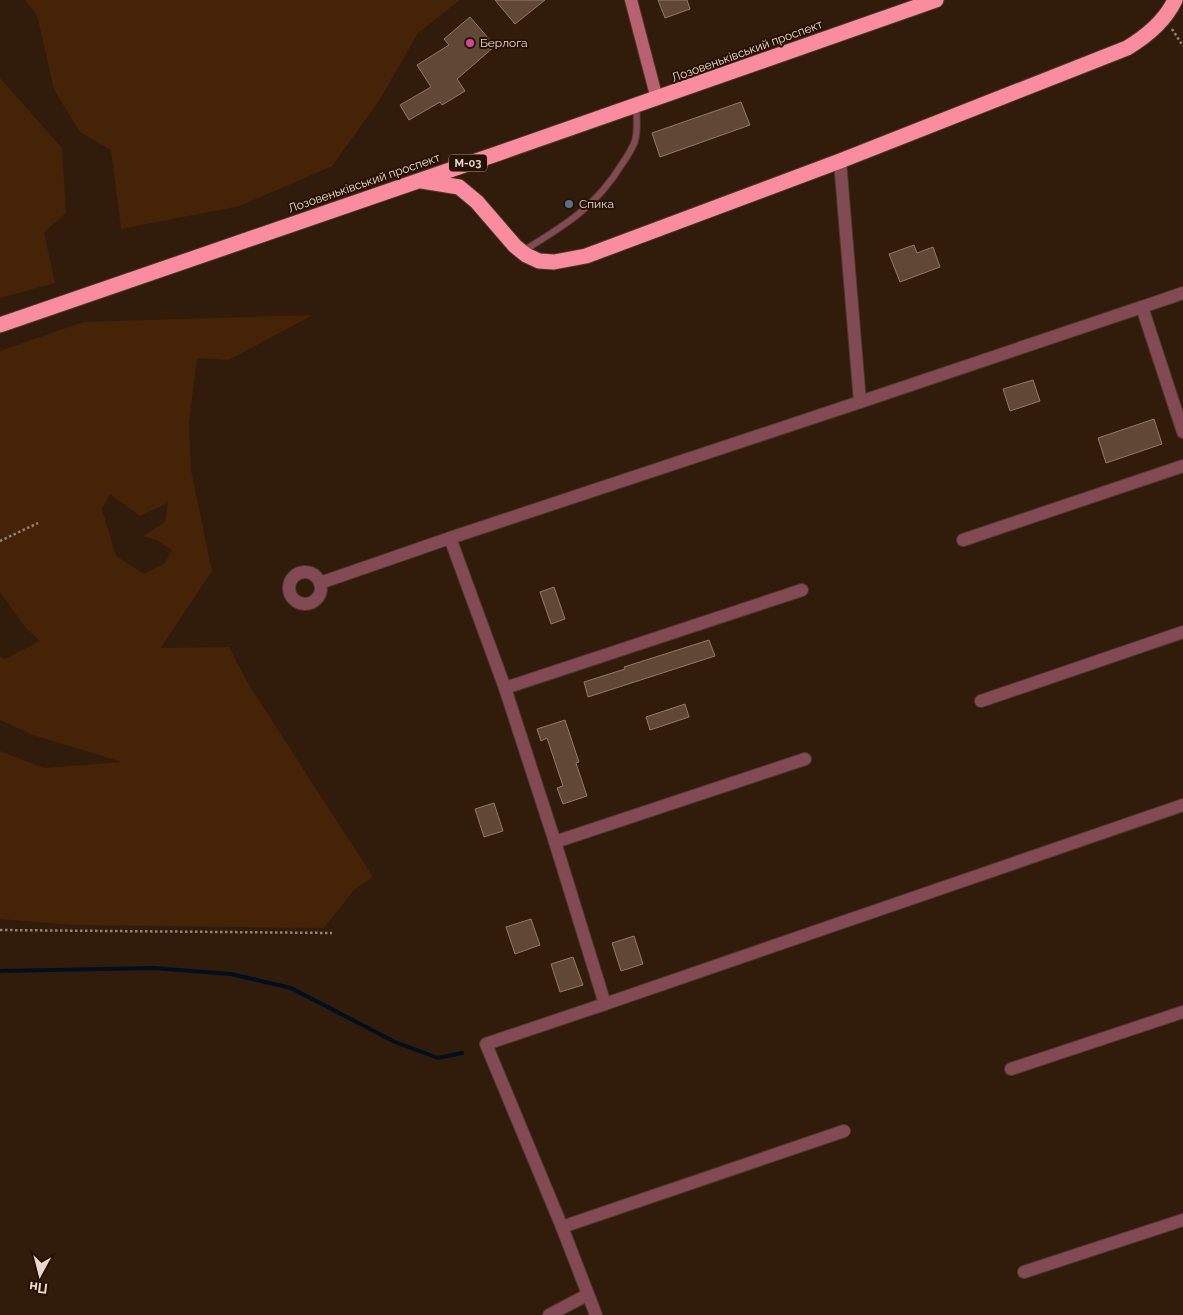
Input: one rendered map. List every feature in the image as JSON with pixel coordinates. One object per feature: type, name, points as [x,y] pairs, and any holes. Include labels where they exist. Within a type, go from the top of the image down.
[{"type":"highway","name":"Лозовеньківський проспект","points":[[0,325],[657,99],[936,0]]},
{"type":"highway","points":[[418,180],[459,187],[477,202],[515,246],[539,261],[554,262],[586,256],[840,161],[1127,48],[1153,30],[1164,18],[1175,0]]},
{"type":"street","points":[[631,0],[657,99]]},
{"type":"street","points":[[840,161],[860,402]]},
{"type":"street","points":[[320,583],[1142,306],[1183,294]]},
{"type":"street","points":[[1142,306],[1183,432]]},
{"type":"street","points":[[962,540],[1183,466]]},
{"type":"street","points":[[450,538],[505,688],[605,1004]]},
{"type":"street","points":[[505,688],[802,590]]},
{"type":"street","points":[[981,701],[1183,632]]},
{"type":"street","points":[[555,842],[805,759]]},
{"type":"street","points":[[596,1315],[562,1227],[486,1044],[1183,805]]},
{"type":"street","points":[[1011,1069],[1183,1012]]},
{"type":"street","points":[[562,1227],[844,1131]]},
{"type":"street","points":[[1024,1272],[1183,1220]]},
{"type":"street","points":[[549,1315],[587,1295]]},
{"type":"lane","points":[[522,252],[566,225],[592,203],[610,183],[635,140],[637,124],[636,106]]},
{"type":"path","points":[[1164,18],[1183,46]]},
{"type":"path","points":[[0,540],[38,523]]},
{"type":"path","points":[[0,930],[332,934]]},
{"type":"shaded area","points":[[25,0],[460,0],[418,33],[379,101],[332,166],[240,206],[121,229],[111,150],[80,132],[54,90],[37,15]]},
{"type":"shaded area","points":[[0,78],[62,148],[66,213],[44,232],[55,283],[0,298]]},
{"type":"shaded area","points":[[313,315],[229,360],[197,358],[189,422],[191,470],[212,571],[161,648],[229,647],[249,685],[373,877],[355,889],[324,928],[73,925],[0,919],[0,751],[44,768],[122,762],[33,735],[0,720],[0,657],[5,659],[40,641],[25,627],[0,592],[0,351],[83,322]],"holes":[[[110,494],[140,516],[168,503],[165,522],[143,536],[156,540],[172,550],[165,563],[144,574],[116,556],[102,509]]]},
{"type":"building","points":[[495,0],[545,0],[515,24]]},
{"type":"building","points":[[658,0],[687,0],[690,9],[665,18]]},
{"type":"building","points":[[470,17],[495,46],[457,79],[465,91],[442,105],[440,102],[409,120],[400,105],[431,87],[417,65],[449,45],[444,39]]},
{"type":"building","points":[[741,102],[750,125],[660,157],[652,133]]},
{"type":"building","points":[[914,245],[917,253],[933,247],[940,267],[900,282],[889,254]]},
{"type":"building","points":[[1033,380],[1040,401],[1010,411],[1003,389]]},
{"type":"building","points":[[1154,419],[1162,444],[1106,463],[1098,438]]},
{"type":"building","points":[[554,587],[565,619],[551,624],[540,592]]},
{"type":"building","points":[[709,640],[715,656],[588,697],[584,682]]},
{"type":"building","points":[[685,704],[689,717],[650,730],[646,717]]},
{"type":"building","points":[[565,720],[579,762],[576,763],[587,796],[563,804],[557,788],[563,786],[547,738],[541,741],[537,729]]},
{"type":"building","points":[[494,803],[503,831],[484,837],[475,809]]},
{"type":"building","points":[[531,919],[540,945],[515,954],[506,927]]},
{"type":"building","points":[[634,936],[643,964],[621,971],[612,943]]},
{"type":"building","points":[[573,957],[583,985],[560,992],[551,964]]},
{"type":"waterway","points":[[0,971],[153,968],[231,974],[291,988],[395,1042],[438,1058],[462,1053]]},
{"type":"place","name":"Берлога","points":[[470,43]]},
{"type":"place","name":"Спика","points":[[569,204]]}]
